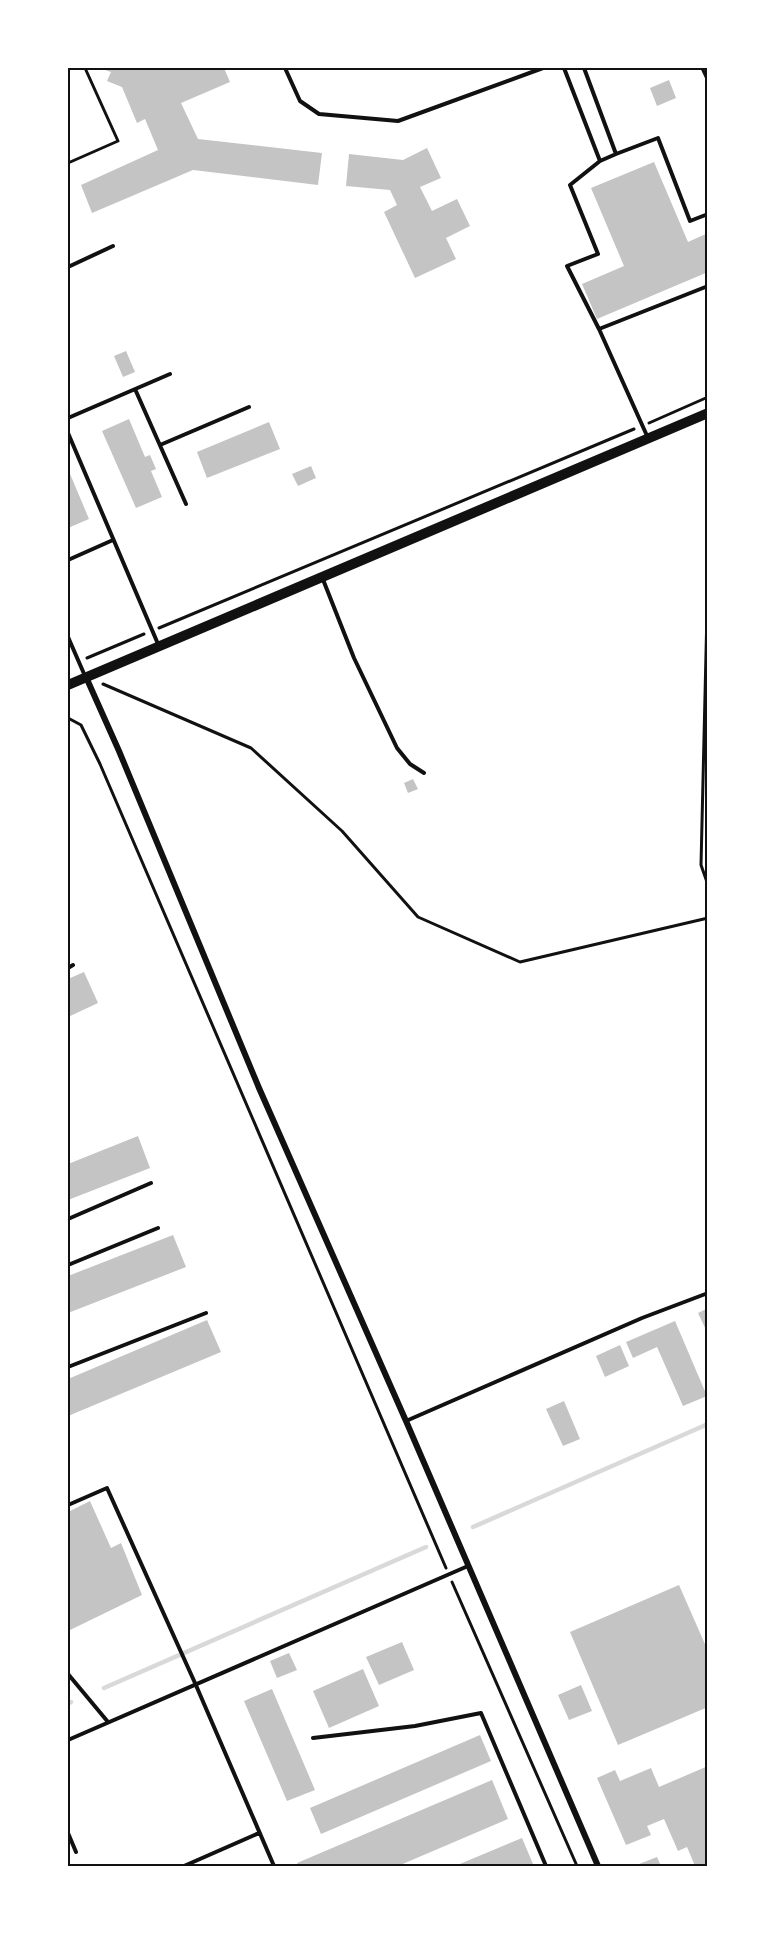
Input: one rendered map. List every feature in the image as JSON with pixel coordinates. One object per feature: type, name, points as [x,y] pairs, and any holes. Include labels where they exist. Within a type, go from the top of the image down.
[{"type":"main road","points":[[68,685],[708,413]]},
{"type":"street","points":[[86,677],[259,1088],[406,1420],[598,1866]]},
{"type":"lane","points":[[285,68],[300,100],[319,114],[398,121],[543,68]]},
{"type":"lane","points":[[564,68],[600,161]]},
{"type":"lane","points":[[584,68],[616,154]]},
{"type":"lane","points":[[648,438],[567,266],[598,254],[570,185],[600,161],[657,138],[690,221],[708,214]]},
{"type":"lane","points":[[68,267],[113,246]]},
{"type":"lane","points":[[598,329],[708,286]]},
{"type":"lane","points":[[68,418],[170,374]]},
{"type":"lane","points":[[135,389],[186,504]]},
{"type":"lane","points":[[160,445],[249,407]]},
{"type":"lane","points":[[68,433],[159,645]]},
{"type":"lane","points":[[68,560],[113,540]]},
{"type":"lane","points":[[322,577],[354,658],[397,748],[410,764],[424,773]]},
{"type":"lane","points":[[68,637],[86,677]]},
{"type":"lane","points":[[68,968],[73,965]]},
{"type":"lane","points":[[68,1219],[151,1183]]},
{"type":"lane","points":[[68,1265],[158,1228]]},
{"type":"lane","points":[[406,1420],[642,1318],[708,1293]]},
{"type":"lane","points":[[68,1368],[206,1313]]},
{"type":"lane","points":[[68,1505],[107,1488],[274,1866]]},
{"type":"lane","points":[[68,1740],[468,1565]]},
{"type":"lane","points":[[68,1674],[108,1722]]},
{"type":"lane","points":[[313,1737],[415,1726],[481,1713],[546,1866]]},
{"type":"lane","points":[[68,1833],[75,1852]]},
{"type":"lane","points":[[184,1866],[259,1833]]},
{"type":"path","points":[[68,163],[118,141],[85,68]]},
{"type":"path","points":[[702,68],[708,81]]},
{"type":"path","points":[[79,661],[708,397]]},
{"type":"path","points":[[708,569],[701,866],[708,885]]},
{"type":"path","points":[[86,677],[251,748],[342,831],[418,917],[520,962],[708,918]]},
{"type":"path","points":[[68,718],[81,725],[100,765],[577,1866]]},
{"type":"building","points":[[99,68],[224,68],[230,82],[181,103],[198,139],[322,153],[318,185],[193,170],[92,213],[81,185],[158,150],[145,119],[137,123],[122,87],[107,81],[111,72]]},
{"type":"building","points":[[669,80],[676,98],[657,106],[650,88]]},
{"type":"building","points":[[427,148],[441,178],[420,187],[432,211],[457,199],[470,226],[446,238],[456,259],[415,278],[384,212],[397,205],[390,190],[346,186],[349,154],[403,160]]},
{"type":"building","points":[[654,162],[688,242],[708,233],[708,272],[597,319],[582,284],[624,266],[591,188]]},
{"type":"building","points":[[126,351],[135,372],[123,377],[114,356]]},
{"type":"building","points":[[129,419],[145,457],[150,455],[156,469],[151,471],[162,497],[136,508],[102,431]]},
{"type":"building","points":[[269,422],[280,449],[207,478],[197,452]]},
{"type":"building","points":[[311,466],[316,478],[298,486],[292,474]]},
{"type":"building","points":[[68,469],[89,519],[68,528]]},
{"type":"building","points":[[413,779],[418,789],[408,793],[404,783]]},
{"type":"building","points":[[84,972],[98,1003],[68,1017],[68,979]]},
{"type":"building","points":[[138,1136],[150,1168],[68,1200],[68,1164]]},
{"type":"building","points":[[173,1235],[186,1267],[68,1313],[68,1276]]},
{"type":"building","points":[[708,1308],[708,1334],[698,1313]]},
{"type":"building","points":[[207,1320],[221,1352],[68,1416],[68,1379]]},
{"type":"building","points":[[675,1321],[707,1396],[683,1406],[657,1347],[633,1358],[626,1342]]},
{"type":"building","points":[[620,1345],[629,1366],[605,1377],[596,1356]]},
{"type":"building","points":[[564,1401],[580,1439],[563,1446],[546,1409]]},
{"type":"building","points":[[90,1501],[111,1548],[121,1543],[142,1595],[68,1631],[68,1512]]},
{"type":"building","points":[[679,1585],[708,1651],[708,1707],[618,1745],[570,1632]]},
{"type":"building","points":[[402,1642],[414,1670],[379,1685],[366,1657]]},
{"type":"building","points":[[289,1653],[297,1670],[277,1678],[270,1661]]},
{"type":"building","points":[[363,1669],[379,1706],[329,1728],[313,1691]]},
{"type":"building","points":[[581,1685],[592,1711],[569,1720],[558,1695]]},
{"type":"building","points":[[272,1689],[315,1790],[287,1801],[244,1701]]},
{"type":"building","points":[[480,1735],[491,1761],[321,1834],[310,1808]]},
{"type":"building","points":[[708,1766],[708,1866],[695,1866],[687,1847],[678,1851],[664,1819],[647,1826],[651,1835],[626,1845],[597,1778],[615,1770],[620,1781],[651,1768],[659,1787]]},
{"type":"building","points":[[492,1780],[508,1819],[398,1866],[299,1866],[297,1863]]},
{"type":"building","points":[[522,1838],[533,1864],[526,1866],[455,1866]]},
{"type":"building","points":[[657,1857],[661,1866],[634,1866]]},
{"type":"waterway","points":[[473,1527],[708,1424]]},
{"type":"waterway","points":[[104,1688],[426,1547]]}]
